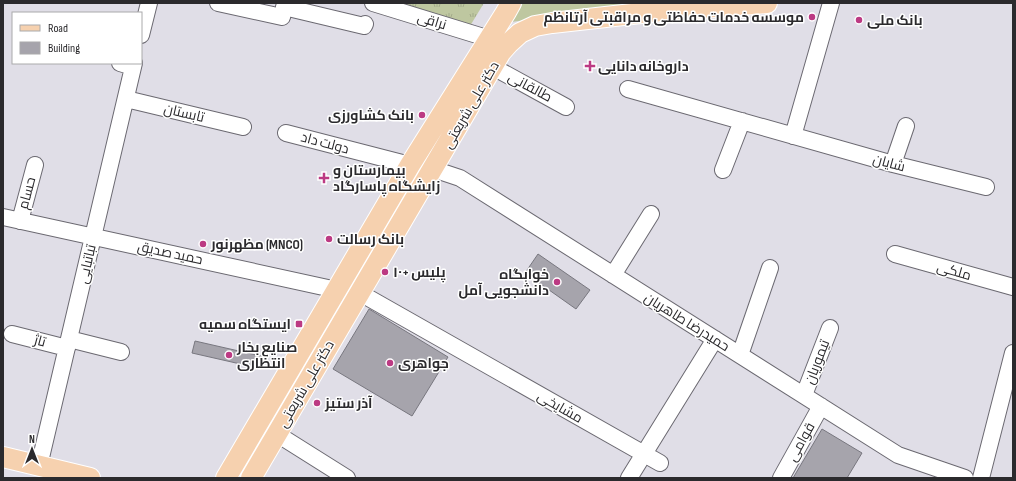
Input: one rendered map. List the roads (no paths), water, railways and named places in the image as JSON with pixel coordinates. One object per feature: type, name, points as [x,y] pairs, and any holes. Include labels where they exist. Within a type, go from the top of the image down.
[{"type":"main road","name":"دکتر علی شریعتی","points":[[251,478],[501,52],[520,33],[535,26],[552,23],[650,12],[767,3]]},
{"type":"main road","name":"دکتر علی شریعتی","points":[[226,478],[410,165],[490,39],[508,6]]},
{"type":"main road","points":[[3,458],[90,478]]},
{"type":"street","points":[[142,30],[148,3]]},
{"type":"street","points":[[218,3],[282,18],[284,5],[364,26],[365,24]]},
{"type":"street","name":"نراقی","points":[[371,3],[490,39]]},
{"type":"street","points":[[793,136],[831,3]]},
{"type":"street","name":"تباتبایی","points":[[39,466],[126,100],[129,64]]},
{"type":"street","name":"طالقانی","points":[[493,67],[566,107]]},
{"type":"street","name":"شایان","points":[[628,89],[893,164],[986,187]]},
{"type":"street","name":"تابستان","points":[[126,100],[243,127]]},
{"type":"street","points":[[723,170],[742,121]]},
{"type":"street","points":[[893,164],[906,126]]},
{"type":"street","name":"دولت داد","points":[[286,133],[410,165]]},
{"type":"street","name":"حسام","points":[[20,221],[35,165]]},
{"type":"street","name":"حمیدرضا طاهریان","points":[[410,165],[433,169],[460,178],[898,455],[965,478]]},
{"type":"street","points":[[613,275],[651,214]]},
{"type":"street","name":"حمید صدیق","points":[[3,217],[337,290]]},
{"type":"street","name":"ملکی","points":[[895,254],[1013,287]]},
{"type":"street","points":[[740,355],[770,268]]},
{"type":"street","name":"مشایخی","points":[[360,293],[660,463]]},
{"type":"street","name":"تیموریان","points":[[804,395],[830,328]]},
{"type":"street","name":"تاژ","points":[[12,334],[121,352]]},
{"type":"street","points":[[629,478],[715,339]]},
{"type":"street","points":[[981,478],[1013,353]]},
{"type":"street","name":"قوامی","points":[[781,478],[821,406]]},
{"type":"street","points":[[277,434],[347,478]]},
{"type":"place","name":"موسسه خدمات حفاظتی و مراقبتی آرتانظم","points":[[812,17]]},
{"type":"place","name":"بانک ملی","points":[[859,20]]},
{"type":"place","name":"داروخانه دانایی","points":[[590,66]]},
{"type":"place","name":"بانک کشاورزی","points":[[422,115]]},
{"type":"place","name":"بیمارستان و زایشگاه پاسارگاد","points":[[324,178]]},
{"type":"place","name":"بانک رسالت","points":[[329,239]]},
{"type":"place","name":"مظهرنور (MNCO)","points":[[203,244]]},
{"type":"place","name":"پلیس +۱۰","points":[[385,272]]},
{"type":"place","name":"خوابگاه دانشجویی آمل","points":[[557,282]]},
{"type":"place","name":"ایستگاه سمیه","points":[[299,324]]},
{"type":"place","name":"صنایع بخار انتظاری","points":[[229,355]]},
{"type":"place","name":"جواهری","points":[[390,363]]},
{"type":"place","name":"آذر ستیز","points":[[317,403]]}]
